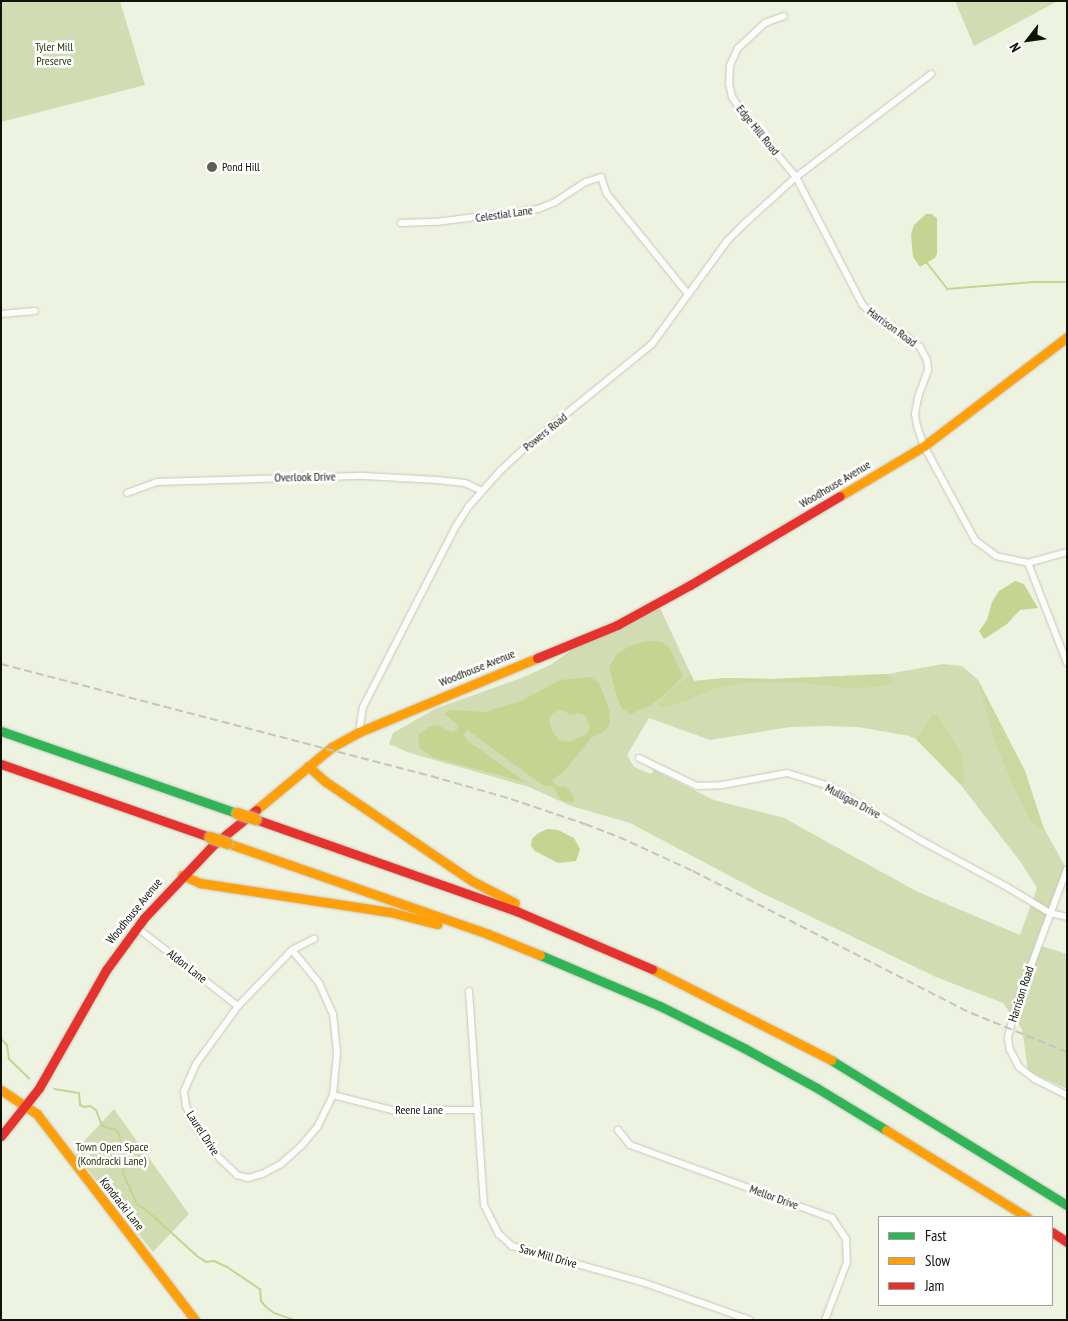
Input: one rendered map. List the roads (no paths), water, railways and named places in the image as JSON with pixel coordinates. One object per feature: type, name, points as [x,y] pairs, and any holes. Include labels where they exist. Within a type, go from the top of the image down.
[{"type":"main road","name":"Woodhouse Avenue","points":[[1,1136],[26,1106],[52,1065],[106,970],[136,927],[182,875],[212,846],[338,743],[359,732],[617,625],[772,538],[924,446],[1067,337]]},
{"type":"main road","points":[[1,731],[541,920],[660,971],[787,1035],[858,1076],[1067,1205]]},
{"type":"main road","points":[[1,764],[476,930],[616,986],[744,1048],[837,1100],[1025,1216]]},
{"type":"main road","points":[[308,766],[326,782],[472,881],[524,907],[541,920]]},
{"type":"main road","points":[[182,875],[200,883],[390,912],[452,929],[476,930]]},
{"type":"main road","name":"Kondracki Lane","points":[[1,1090],[39,1116],[195,1320]]},
{"type":"main road","points":[[1053,1233],[1067,1242]]},
{"type":"street","name":"Edge Hill Road","points":[[784,16],[765,23],[738,48],[730,65],[729,83],[732,97],[742,112],[796,177]]},
{"type":"street","points":[[796,177],[930,74]]},
{"type":"street","name":"Celestial Lane","points":[[401,223],[436,222],[538,209],[555,202],[586,182],[600,177],[607,194],[688,294]]},
{"type":"street","name":"Powers Road","points":[[359,732],[361,712],[398,637],[456,526],[482,491],[529,444],[644,352],[665,329],[688,294],[728,241],[796,177]]},
{"type":"street","name":"Harrison Road","points":[[796,177],[862,304],[872,316],[906,336],[920,347],[927,360],[928,370],[918,398],[915,414],[924,446],[975,540],[996,556],[1028,564]]},
{"type":"street","points":[[1,314],[35,311]]},
{"type":"street","name":"Overlook Drive","points":[[127,493],[156,482],[364,476],[465,483],[482,491]]},
{"type":"street","points":[[1067,552],[1028,564],[1067,663]]},
{"type":"street","name":"Mulligan Drive","points":[[639,758],[697,786],[722,785],[787,773],[832,787],[922,841],[1007,886],[1050,913],[1067,917]]},
{"type":"street","name":"Harrison Road","points":[[1067,869],[1015,1009],[1008,1038],[1010,1050],[1019,1067],[1034,1079],[1067,1095]]},
{"type":"street","name":"Aldon Lane","points":[[136,927],[238,1006]]},
{"type":"street","name":"Laurel Drive","points":[[292,950],[319,983],[333,1014],[337,1053],[333,1095],[318,1126],[301,1146],[281,1164],[262,1174],[248,1178],[236,1175],[215,1154],[194,1124],[186,1106],[184,1091],[196,1064],[238,1006],[292,950],[314,939]]},
{"type":"street","name":"Saw Mill Drive","points":[[469,991],[484,1205],[494,1227],[505,1240],[512,1246],[642,1282],[750,1320]]},
{"type":"street","name":"Reene Lane","points":[[333,1095],[392,1110],[478,1110]]},
{"type":"street","name":"Mellor Drive","points":[[618,1130],[630,1145],[832,1218],[846,1239],[847,1262],[825,1320]]},
{"type":"waterway","points":[[927,263],[947,289],[1034,282],[1067,282]]},
{"type":"waterway","points":[[1,1039],[7,1045],[9,1059],[29,1078]]},
{"type":"waterway","points":[[54,1089],[79,1093],[80,1105],[84,1107],[90,1106],[96,1110],[102,1126],[116,1130],[123,1152],[123,1173],[137,1205],[144,1208],[197,1256],[206,1262],[214,1261],[227,1267],[260,1289],[261,1301],[274,1313],[294,1320]]},
{"type":"railway","points":[[1,664],[431,776],[511,799],[585,824],[619,837],[693,871],[971,1013],[1067,1052]]},
{"type":"place","name":"Pond Hill","points":[[212,167]]},
{"type":"park label","name":"Tyler Mill Preserve","points":[[54,54]]},
{"type":"park label","name":"Town Open Space (Kondracki Lane)","points":[[112,1154]]}]
